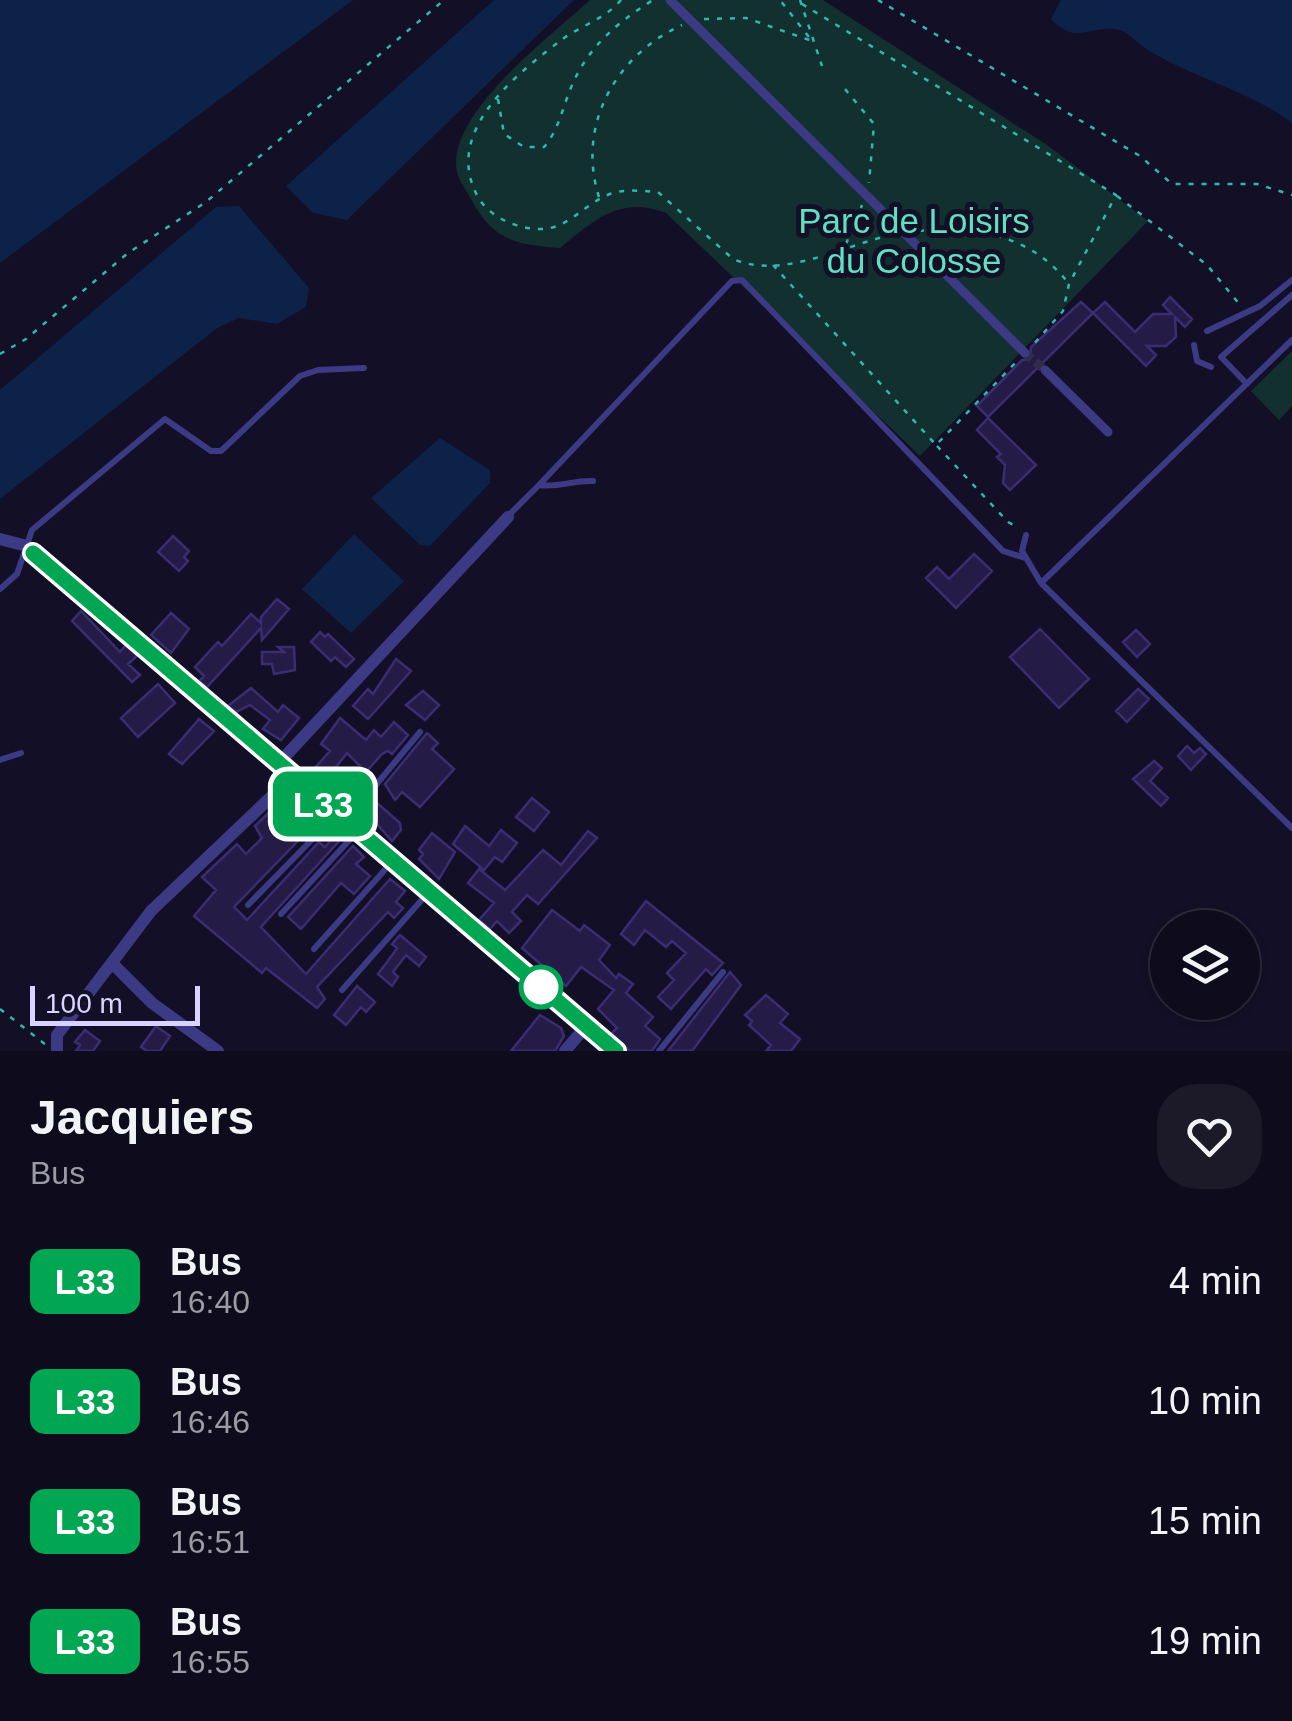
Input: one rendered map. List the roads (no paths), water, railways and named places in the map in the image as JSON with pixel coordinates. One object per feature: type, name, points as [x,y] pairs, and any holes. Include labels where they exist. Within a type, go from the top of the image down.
[{"type":"street","points":[[670,0],[1025,353]]},
{"type":"street","points":[[1044,370],[1108,432]]},
{"type":"street","points":[[277,765],[508,517]]},
{"type":"street","points":[[0,538],[6,544],[30,550],[356,833],[616,1051]]},
{"type":"street","points":[[54,1049],[57,1035],[151,911],[292,777]]},
{"type":"street","points":[[112,963],[152,1003],[218,1051]]},
{"type":"street","points":[[565,1051],[587,1025]]},
{"type":"lane","points":[[508,517],[732,281],[742,280],[1004,551],[1024,558]]},
{"type":"lane","points":[[1207,332],[1247,314],[1292,280]]},
{"type":"lane","points":[[1247,384],[1221,357],[1292,295]]},
{"type":"lane","points":[[1041,582],[1292,340]]},
{"type":"lane","points":[[1194,345],[1197,361],[1211,367]]},
{"type":"lane","points":[[0,589],[17,574],[30,550],[32,530],[165,419],[211,451],[221,451],[300,376],[318,370],[364,368]]},
{"type":"lane","points":[[539,485],[554,488],[573,480],[593,481]]},
{"type":"lane","points":[[1022,531],[1024,558],[1041,582],[1292,828]]},
{"type":"lane","points":[[248,905],[340,819],[420,732]]},
{"type":"lane","points":[[0,760],[21,753]]},
{"type":"lane","points":[[281,914],[356,833]]},
{"type":"lane","points":[[314,950],[391,862]]},
{"type":"lane","points":[[342,990],[428,894]]},
{"type":"lane","points":[[659,1051],[723,972]]},
{"type":"water","points":[[0,0],[353,0],[0,263]]},
{"type":"water","points":[[494,0],[574,0],[347,220],[313,213],[286,186]]},
{"type":"water","points":[[1061,0],[1292,0],[1292,123],[1258,102],[1166,60],[1119,30],[1075,33],[1059,27],[1051,19]]},
{"type":"water","points":[[239,206],[309,288],[306,307],[277,324],[239,318],[217,328],[0,499],[0,390],[216,207]]},
{"type":"water","points":[[440,438],[490,470],[490,483],[430,546],[420,545],[371,498]]},
{"type":"water","points":[[354,534],[404,581],[351,633],[302,589]]},
{"type":"tunnel","points":[[1025,353],[1045,370]]},
{"type":"park label","name":"Parc de Loisirs du Colosse","points":[[914,240]]}]
